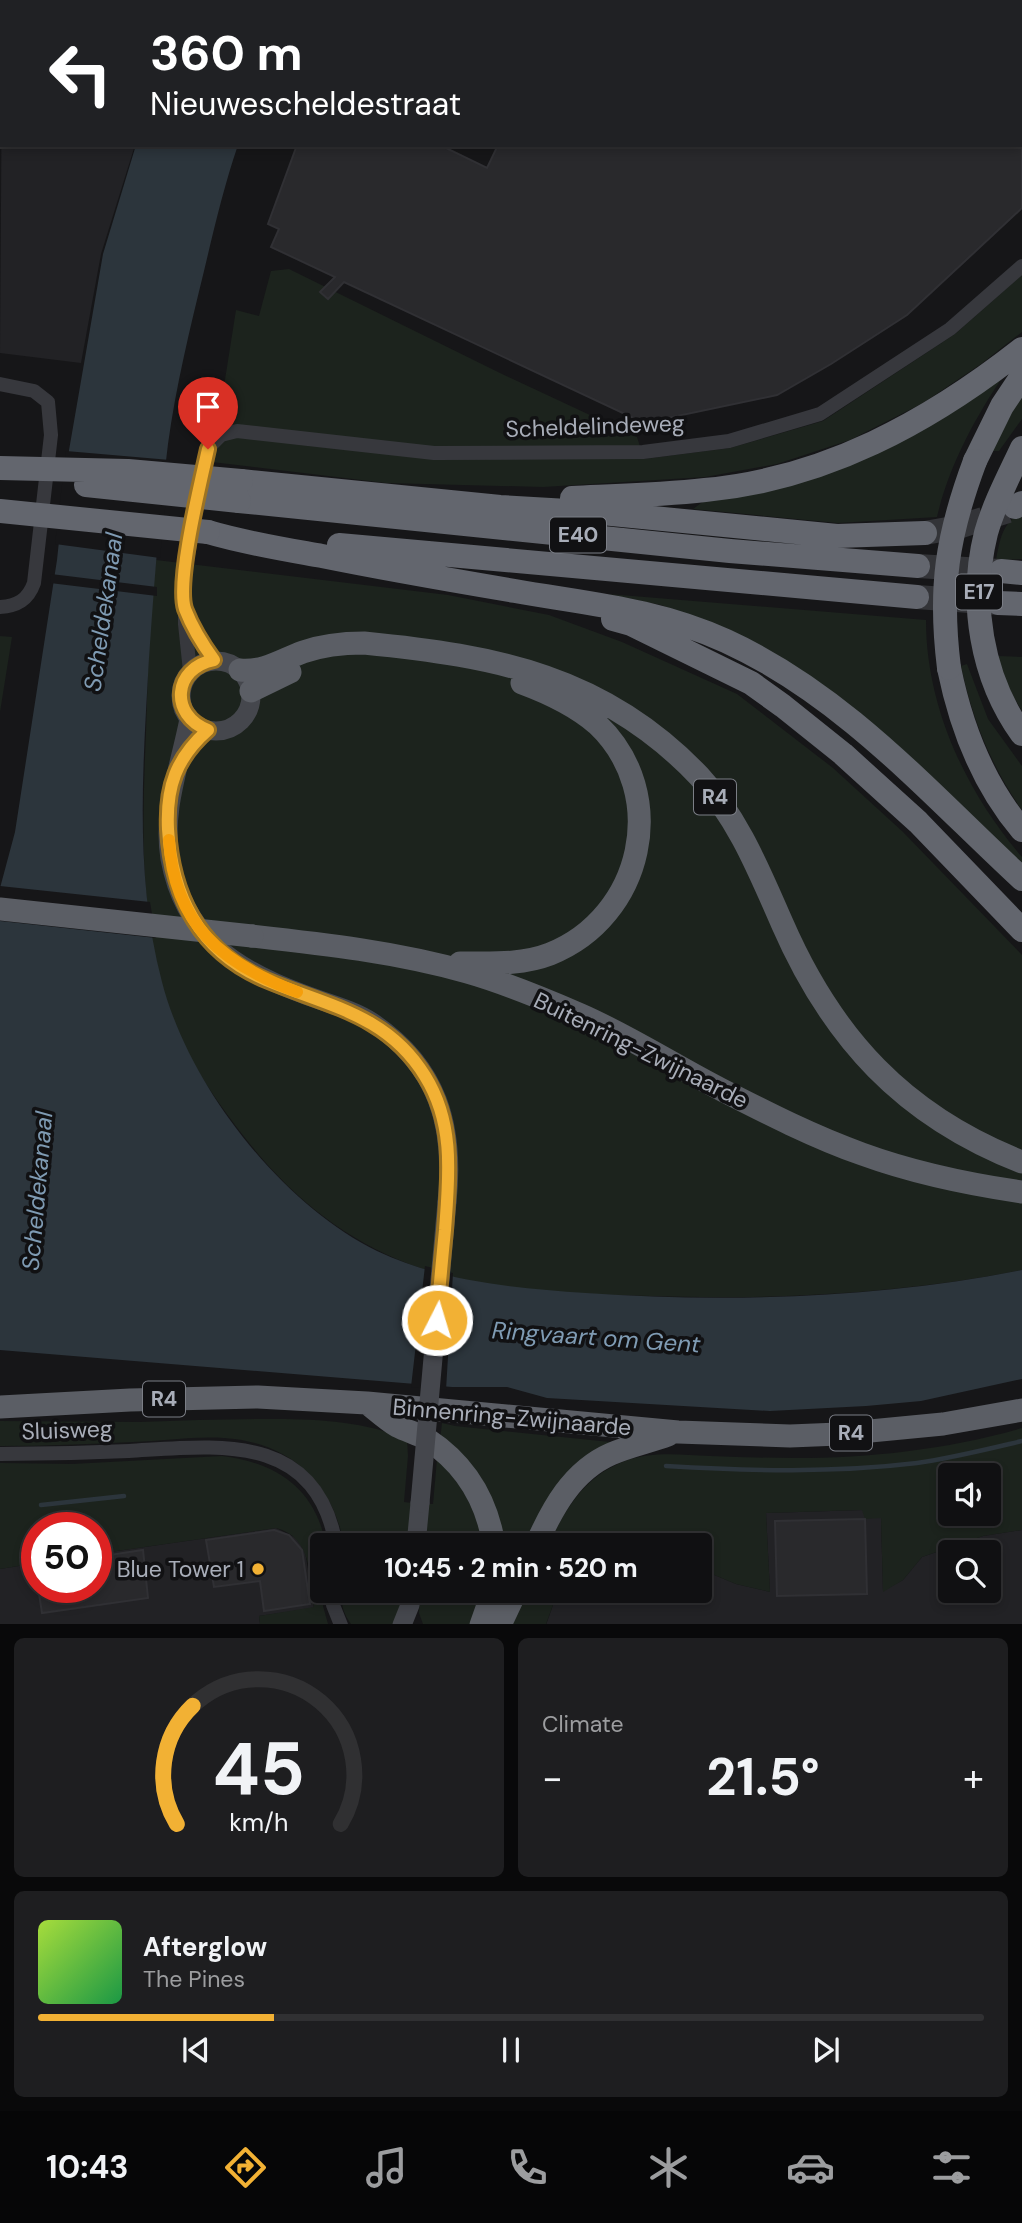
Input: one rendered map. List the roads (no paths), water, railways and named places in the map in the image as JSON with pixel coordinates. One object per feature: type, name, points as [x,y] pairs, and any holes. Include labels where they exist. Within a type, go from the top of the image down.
[{"type":"highway","points":[[0,468],[128,471],[240,491],[385,496],[543,500],[707,490],[780,477],[856,453],[930,414],[989,375],[1022,349]]},
{"type":"highway","points":[[1022,376],[1002,406],[975,461],[951,534],[945,576],[944,618],[949,668],[961,719],[972,748],[1001,802],[1022,831]]},
{"type":"highway","name":"E17","points":[[1022,449],[1002,488],[986,532],[979,597],[981,629],[993,683],[1002,704],[1022,734]]},
{"type":"highway","name":"E40","points":[[0,476],[240,491],[730,551],[918,566]]},
{"type":"highway","points":[[385,496],[837,536],[925,533]]},
{"type":"highway","name":"E40","points":[[0,511],[235,537],[917,597]]},
{"type":"highway","points":[[235,537],[514,591],[658,615],[725,640],[774,666],[815,693],[879,744],[1022,879]]},
{"type":"highway","points":[[514,591],[631,624],[751,683],[843,754],[918,822],[1022,930]]},
{"type":"highway","name":"R4","points":[[240,670],[264,669],[301,653],[342,643],[384,645],[460,655],[526,670],[573,686],[640,724],[700,778],[724,808],[761,873],[802,964],[826,1007],[858,1049],[904,1095],[935,1118],[965,1137],[1022,1162]]},
{"type":"highway","points":[[251,691],[277,677],[334,658],[384,658],[458,668],[513,679],[545,692],[576,708],[598,725],[615,746],[629,772],[640,822],[637,850],[629,876],[619,898],[601,920],[577,940],[531,960],[506,963],[429,962]]},
{"type":"highway","name":"Buitenring-Zwijnaarde","points":[[0,909],[365,949],[469,972],[584,1016],[720,1089],[803,1130],[862,1154],[960,1182],[1022,1192]]},
{"type":"highway","name":"Binnenring-Zwijnaarde","points":[[0,1407],[258,1397],[367,1403],[677,1432],[762,1436],[839,1434],[943,1424],[1022,1410]]},
{"type":"highway","points":[[367,1403],[396,1425],[425,1438],[449,1455],[464,1472],[483,1505],[491,1533]]},
{"type":"highway","name":"R4","points":[[542,1533],[563,1493],[578,1477],[610,1454],[677,1432]]},
{"type":"highway","points":[[489,1622],[491,1603]]},
{"type":"highway","points":[[489,1622],[506,1603]]},
{"type":"main road","points":[[214,660],[224,661],[240,670],[248,680],[251,691],[247,713],[240,722],[219,731],[197,726],[189,719],[181,704],[181,695],[182,686],[190,671],[214,660]]},
{"type":"main road","points":[[189,719],[172,785],[169,810],[170,859],[180,893],[194,922],[211,943],[230,959],[262,979],[371,1021],[403,1047],[426,1076],[441,1109],[450,1154],[417,1533]]},
{"type":"main road","points":[[180,761],[194,742],[208,730]]},
{"type":"main road","points":[[402,1624],[409,1603]]},
{"type":"main road","points":[[412,1603],[415,1624]]},
{"type":"street","name":"Scheldelindeweg","points":[[190,671],[185,572],[200,532],[208,449],[221,435],[237,431],[435,453],[643,452],[729,441],[820,414],[950,328],[1022,266]]},
{"type":"street","points":[[0,384],[34,391],[48,402],[51,435],[34,583],[22,602],[0,607]]},
{"type":"street","points":[[185,607],[214,660]]},
{"type":"street","name":"Sluisweg","points":[[0,1454],[72,1454],[223,1446],[251,1450],[274,1458],[310,1485],[324,1506],[334,1533]]},
{"type":"street","points":[[333,1603],[341,1624]]},
{"type":"water","points":[[135,147],[237,147],[194,314],[168,444],[153,605],[143,821],[147,902],[162,982],[175,1021],[193,1061],[244,1138],[274,1173],[307,1204],[341,1230],[402,1262],[480,1282],[586,1293],[750,1298],[915,1287],[1022,1270],[1022,1379],[921,1401],[770,1411],[547,1398],[507,1387],[452,1387],[0,1350],[0,888],[15,832],[57,560],[68,456],[103,254]]},
{"type":"waterway","points":[[666,1466],[792,1470],[886,1466],[943,1459],[1022,1441]]},
{"type":"waterway","points":[[41,1505],[124,1496]]},
{"type":"tunnel","points":[[925,533],[958,527],[1008,511]]},
{"type":"tunnel","points":[[918,566],[1000,571]]},
{"type":"tunnel","points":[[917,597],[998,603]]},
{"type":"place","name":"Blue Tower 1","points":[[258,1569]]},
{"type":"water label","name":"Scheldekanaal","points":[[103,612]]},
{"type":"water label","name":"Scheldekanaal","points":[[37,1191]]},
{"type":"water label","name":"Ringvaart om Gent","points":[[596,1337]]}]
